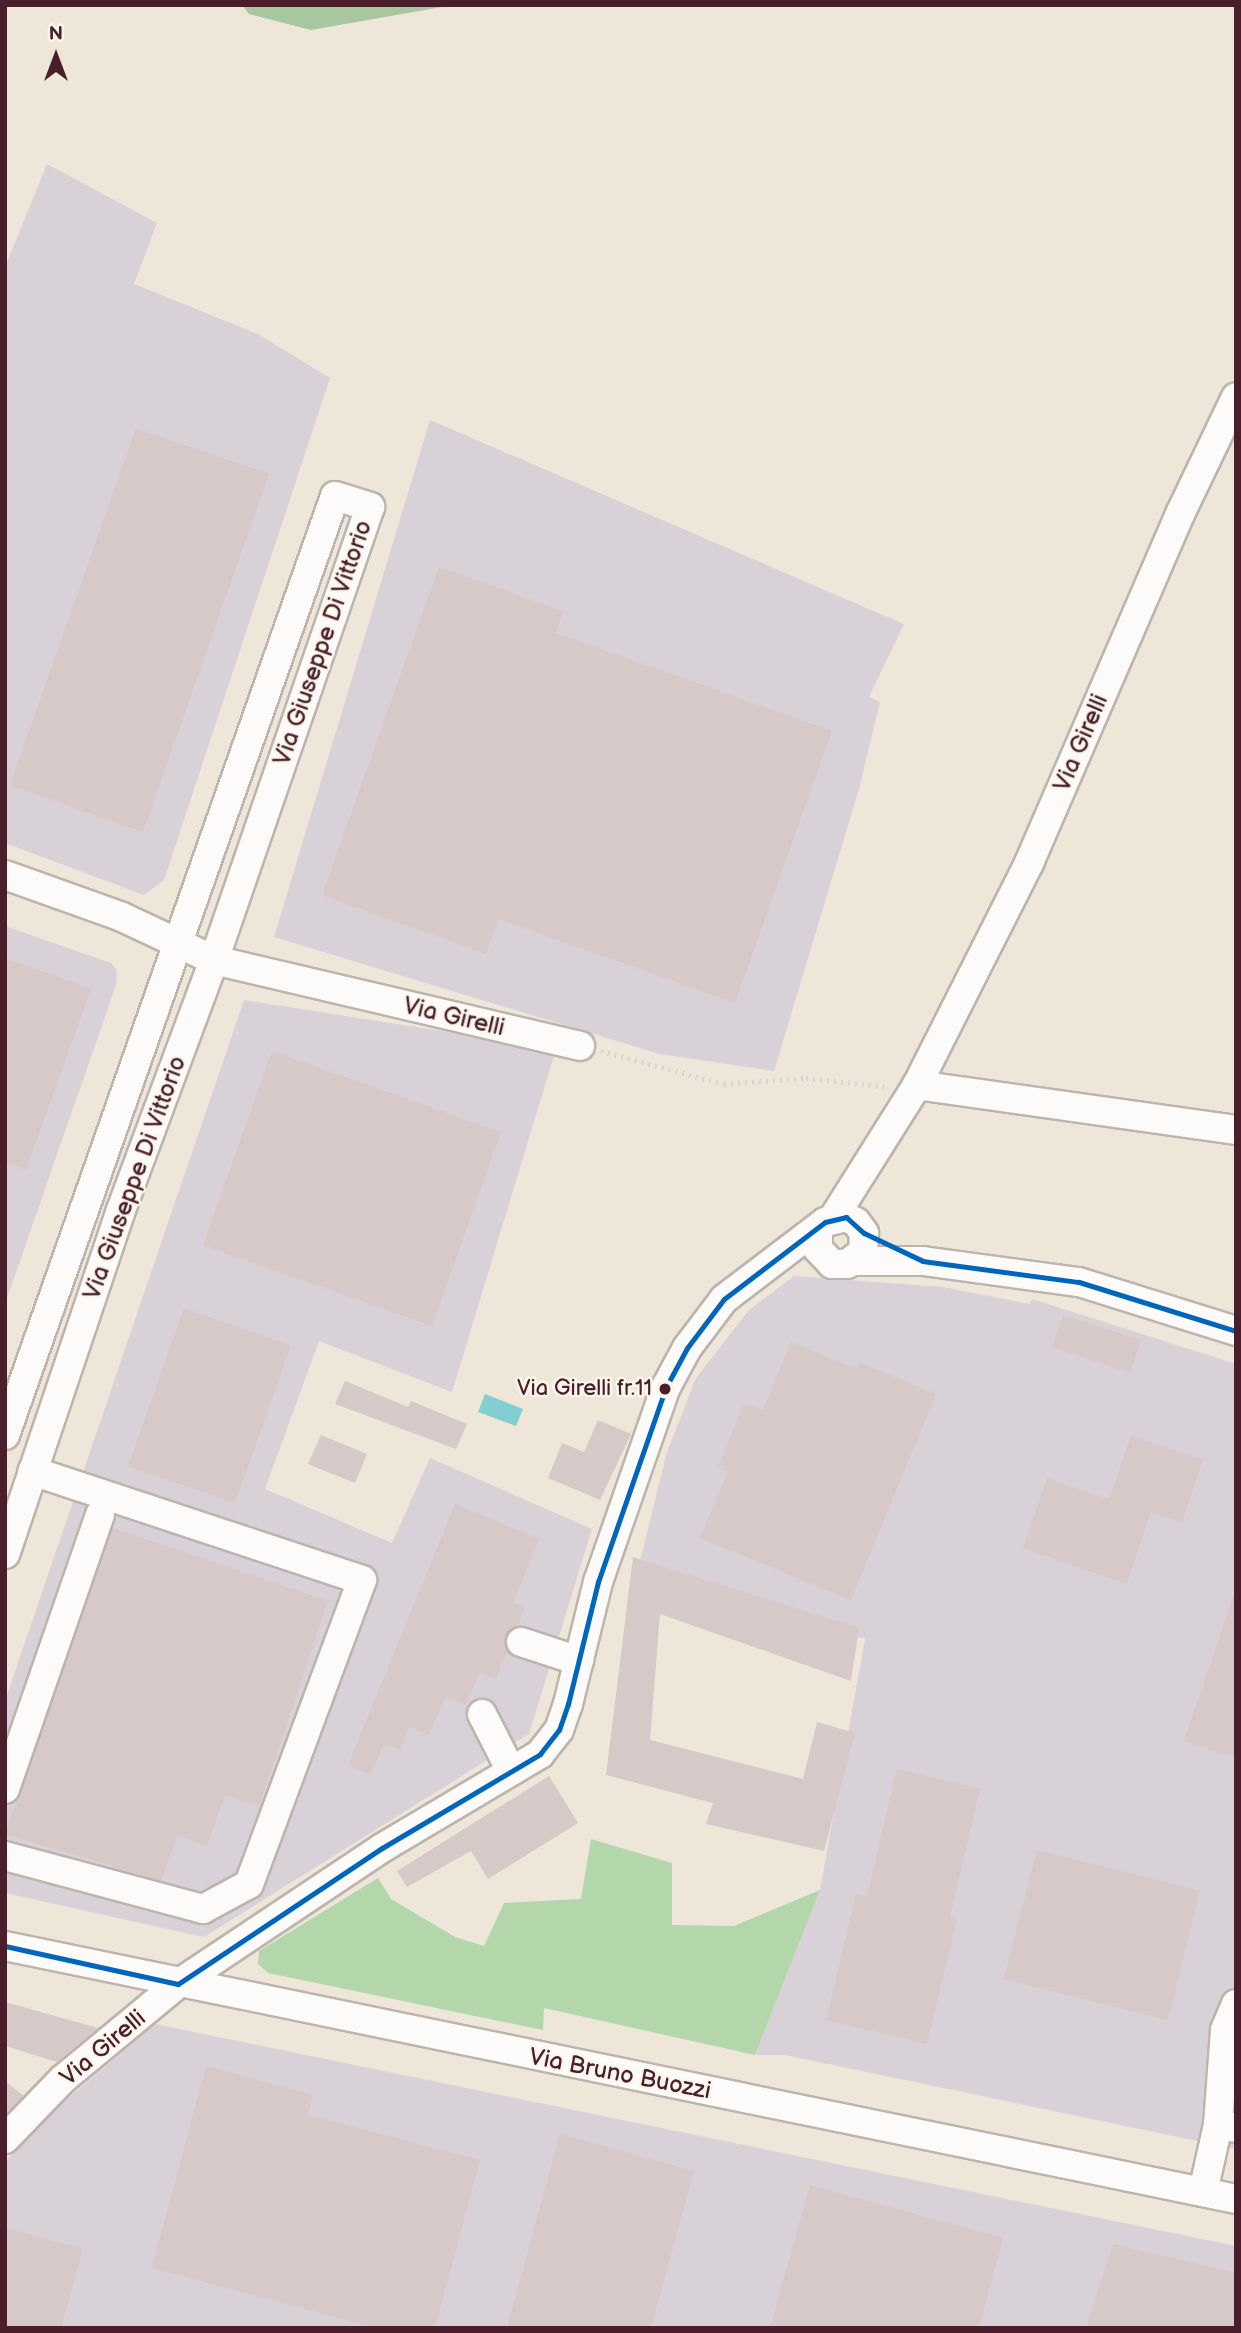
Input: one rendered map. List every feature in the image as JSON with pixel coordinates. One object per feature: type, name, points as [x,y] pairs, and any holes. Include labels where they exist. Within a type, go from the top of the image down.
[{"type":"street","name":"Via Girelli","points":[[5,2139],[63,2079],[178,1984],[383,1847],[540,1754],[559,1730],[598,1582],[666,1387],[687,1348],[724,1299],[750,1277],[826,1225],[917,1085],[1029,863],[1181,512],[1236,397]]},
{"type":"street","name":"Via Giuseppe Di Vittorio","points":[[5,1435],[176,941],[335,496],[370,507],[214,961],[121,1210],[5,1554]]},
{"type":"street","name":"Via Girelli","points":[[5,875],[176,941],[214,961],[580,1046]]},
{"type":"street","points":[[917,1085],[1236,1130]]},
{"type":"street","points":[[824,1259],[818,1249],[826,1225],[856,1222],[864,1233],[923,1261],[1079,1282],[1236,1331]]},
{"type":"street","points":[[855,1261],[863,1252],[864,1233]]},
{"type":"street","name":"Via Girelli","points":[[750,1277],[800,1260],[824,1259],[847,1264],[855,1261],[923,1261]]},
{"type":"street","points":[[5,1856],[203,1909],[249,1884],[362,1580],[33,1471]]},
{"type":"street","points":[[5,1789],[100,1515]]},
{"type":"street","points":[[521,1642],[579,1661]]},
{"type":"street","points":[[482,1714],[511,1771]]},
{"type":"street","name":"Via Bruno Buozzi","points":[[5,1946],[178,1984],[1236,2199]]},
{"type":"street","points":[[1203,2192],[1227,2127],[1224,2030],[1236,2004]]},
{"type":"path","points":[[580,1046],[724,1084],[806,1078],[892,1088],[917,1085]]},
{"type":"shaded area","points":[[47,164],[157,223],[134,284],[258,334],[330,378],[164,880],[144,895],[5,843],[5,267]]},
{"type":"shaded area","points":[[430,420],[904,624],[869,697],[880,702],[859,789],[774,1071],[660,1054],[274,937]]},
{"type":"shaded area","points":[[5,926],[111,963],[117,970],[116,985],[5,1304]]},
{"type":"shaded area","points":[[244,1000],[556,1049],[452,1392],[319,1341],[265,1489],[392,1543],[430,1458],[592,1529],[529,1734],[204,1937],[5,1893],[5,1701]]},
{"type":"shaded area","points":[[794,1276],[943,1287],[1029,1304],[1032,1299],[1236,1364],[1236,2149],[785,2055],[755,2055],[820,1890],[865,1639],[639,1565],[667,1452],[696,1378],[749,1310]]},
{"type":"shaded area","points":[[155,2024],[1236,2246],[1236,2328],[5,2328],[5,2162],[47,2116]]},
{"type":"green space","points":[[242,5],[453,5],[311,30],[249,14]]},
{"type":"green space","points":[[591,1839],[672,1863],[672,1925],[734,1926],[820,1890],[755,2055],[544,2008],[543,2030],[268,1973],[258,1964],[259,1951],[378,1878],[391,1899],[455,1937],[484,1946],[504,1903],[581,1899]]},
{"type":"water","points":[[485,1394],[523,1409],[516,1426],[478,1412]]},
{"type":"building","points":[[136,428],[269,474],[143,832],[10,785]]},
{"type":"building","points":[[439,567],[563,611],[556,633],[832,731],[735,1003],[499,919],[486,954],[322,895]]},
{"type":"building","points":[[5,958],[91,989],[26,1170],[5,1162]]},
{"type":"building","points":[[272,1051],[501,1132],[432,1326],[203,1245]]},
{"type":"building","points":[[184,1308],[291,1346],[235,1503],[128,1466]]},
{"type":"building","points":[[1063,1315],[1141,1340],[1130,1373],[1052,1347]]},
{"type":"building","points":[[791,1342],[856,1369],[859,1362],[936,1394],[851,1600],[700,1538],[728,1472],[718,1468],[744,1403],[763,1410]]},
{"type":"building","points":[[345,1381],[408,1407],[411,1401],[467,1424],[456,1449],[335,1404]]},
{"type":"building","points":[[598,1420],[631,1434],[600,1500],[548,1478],[562,1443],[584,1452]]},
{"type":"building","points":[[321,1435],[367,1454],[355,1483],[308,1464]]},
{"type":"building","points":[[1131,1436],[1203,1460],[1182,1523],[1151,1512],[1127,1584],[1023,1548],[1047,1478],[1109,1499]]},
{"type":"building","points":[[455,1504],[539,1539],[513,1603],[525,1607],[518,1626],[506,1636],[507,1651],[496,1679],[479,1673],[466,1705],[445,1697],[429,1735],[409,1727],[400,1750],[384,1743],[371,1775],[348,1765]]},
{"type":"building","points":[[113,1528],[328,1601],[259,1806],[225,1795],[207,1846],[177,1836],[161,1881],[5,1834]]},
{"type":"building","points":[[633,1557],[859,1628],[851,1681],[660,1614],[650,1740],[803,1779],[817,1722],[855,1733],[824,1851],[706,1824],[713,1803],[606,1775]]},
{"type":"building","points":[[1233,1597],[1236,1598],[1236,1758],[1184,1741]]},
{"type":"building","points":[[897,1769],[980,1789],[950,1917],[957,1919],[927,2044],[826,2020],[856,1894],[867,1896]]},
{"type":"building","points":[[549,1776],[578,1823],[488,1879],[471,1851],[407,1887],[397,1871]]},
{"type":"building","points":[[1037,1850],[1200,1891],[1168,2020],[1004,1979]]},
{"type":"building","points":[[5,2002],[98,2028],[57,2062],[5,2046]]},
{"type":"building","points":[[206,2066],[313,2095],[308,2115],[480,2160],[435,2328],[376,2328],[152,2268]]},
{"type":"building","points":[[5,2081],[24,2096],[5,2115]]},
{"type":"building","points":[[560,2134],[694,2171],[651,2328],[507,2328]]},
{"type":"building","points":[[810,2185],[1003,2238],[979,2328],[770,2328]]},
{"type":"building","points":[[5,2228],[83,2249],[61,2328],[5,2328]]},
{"type":"building","points":[[1113,2244],[1236,2273],[1236,2328],[1086,2328]]},
{"type":"transit line","points":[[178,1984],[382,1848],[540,1754],[559,1730],[568,1704],[598,1582],[666,1387],[687,1348],[724,1299],[825,1222],[846,1217],[864,1233],[923,1261],[1079,1282],[1236,1331]]},
{"type":"transit line","points":[[5,1946],[178,1984]]},
{"type":"place","name":"Via Girelli fr.11","points":[[665,1389]]}]
